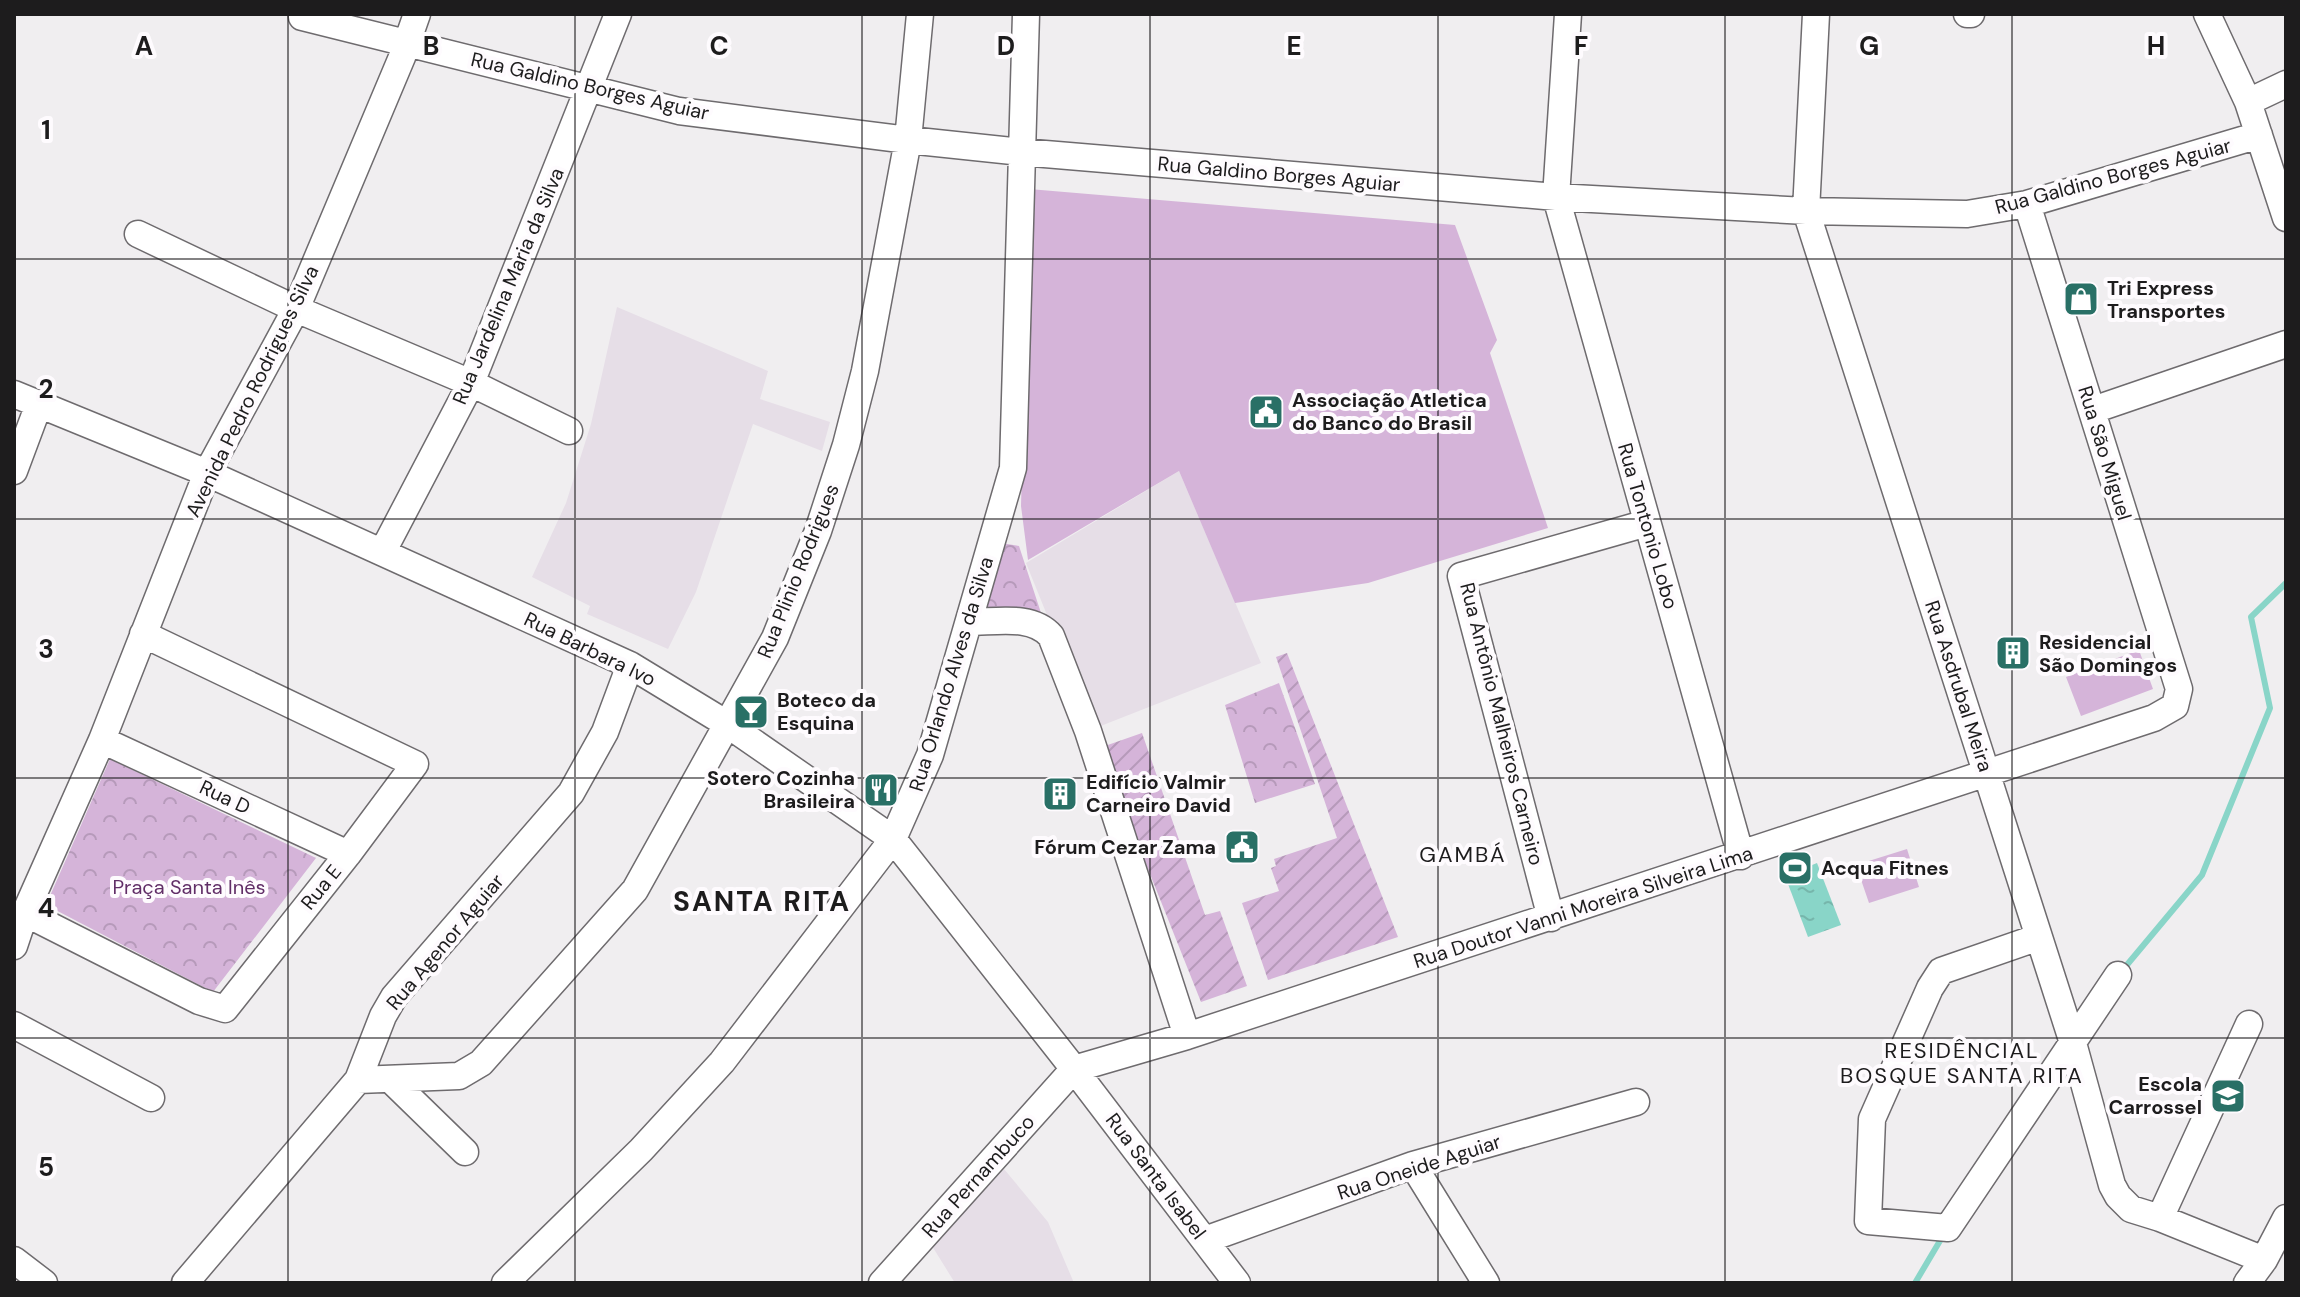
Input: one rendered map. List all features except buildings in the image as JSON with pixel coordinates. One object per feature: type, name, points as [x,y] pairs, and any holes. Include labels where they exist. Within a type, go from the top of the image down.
[{"type":"street","name":"Avenida Pedro Rodrigues Silva","points":[[14,946],[25,913],[102,740],[207,473],[296,309],[417,14]]},
{"type":"street","name":"Rua Jardelina Maria da Silva","points":[[383,551],[471,383],[618,14]]},
{"type":"street","name":"Rua Plinio Rodrigues","points":[[358,1080],[459,1076],[481,1063],[635,890],[775,638],[818,531],[846,445],[865,371],[908,140],[920,14]]},
{"type":"street","name":"Rua Orlando Alves da Silva","points":[[505,1283],[641,1150],[722,1062],[893,839],[930,755],[1013,468],[1026,14]]},
{"type":"street","name":"Rua Tontonio Lobo","points":[[1568,14],[1556,197],[1741,856]]},
{"type":"street","name":"Rua Asdrubal Meira","points":[[1816,14],[1806,211],[2073,1043],[2112,1185],[2131,1209],[2264,1260]]},
{"type":"street","points":[[2207,14],[2248,102],[2286,218]]},
{"type":"street","name":"Rua Galdino Borges Aguiar","points":[[302,17],[679,111],[1021,152],[1556,197],[1806,211],[1967,214],[2027,204],[2259,135]]},
{"type":"street","points":[[2248,102],[2286,84]]},
{"type":"street","name":"Rua São Miguel","points":[[2027,204],[2179,689],[2178,702]]},
{"type":"street","points":[[138,234],[296,309],[471,383],[569,431]]},
{"type":"street","points":[[2093,410],[2286,344]]},
{"type":"street","name":"Rua Barbara Ivo","points":[[14,394],[207,473],[630,665],[727,724],[893,839],[1074,1069]]},
{"type":"street","points":[[14,471],[39,404]]},
{"type":"street","name":"Rua Antônio Malheiros Carneiro","points":[[1551,918],[1461,576],[1647,523]]},
{"type":"street","points":[[969,622],[1037,624],[1051,636],[1088,731],[1187,1036]]},
{"type":"street","name":"Rua E","points":[[25,913],[199,1001],[225,1009],[415,764],[143,634]]},
{"type":"street","name":"Rua Agenor Aguiar","points":[[185,1283],[358,1080],[383,1016],[394,997],[571,793],[605,732],[630,665]]},
{"type":"street","name":"Rua Doutor Vanni Moreira Silveira Lima","points":[[1074,1069],[1187,1036],[1741,856],[2154,718],[2169,711],[2178,702]]},
{"type":"street","name":"Rua D","points":[[102,740],[348,854]]},
{"type":"street","points":[[2039,937],[1948,968],[1937,976],[1913,1023],[1872,1119],[1868,1221],[1948,1228],[2118,975]]},
{"type":"street","points":[[2160,1218],[2249,1024]]},
{"type":"street","points":[[14,1025],[151,1098]]},
{"type":"street","name":"Rua Santa Isabel","points":[[1074,1069],[1237,1283]]},
{"type":"street","name":"Rua Pernambuco","points":[[882,1283],[1074,1069]]},
{"type":"street","points":[[390,1079],[465,1152]]},
{"type":"street","name":"Rua Oneide Aguiar","points":[[1205,1240],[1413,1165],[1636,1102]]},
{"type":"street","points":[[1413,1165],[1486,1283]]},
{"type":"street","points":[[2247,1283],[2264,1260],[2286,1218]]},
{"type":"street","points":[[14,1260],[44,1283]]},
{"type":"shaded area","points":[[617,307],[768,371],[760,399],[830,422],[822,451],[753,424],[696,592],[668,649],[587,614],[590,606],[532,577],[566,503],[591,424]]},
{"type":"shaded area","points":[[1179,471],[1261,663],[1093,729],[1026,563]]},
{"type":"shaded area","points":[[1004,1169],[1048,1222],[1074,1283],[955,1283],[932,1246]]},
{"type":"green space","name":"Associação Atletica do Banco do Brasil","points":[[1029,189],[1455,225],[1497,340],[1490,353],[1548,528],[1368,583],[1235,603],[1179,471],[1028,560],[1021,506]]},
{"type":"green space","points":[[1001,543],[1019,546],[1042,616],[979,610]]},
{"type":"green space","points":[[2139,650],[2153,689],[2081,716],[2066,677]]},
{"type":"green space","points":[[1287,653],[1398,937],[1268,980],[1242,903],[1279,891],[1271,868],[1276,866],[1274,859],[1337,838],[1276,657]]},
{"type":"green space","points":[[1279,683],[1315,784],[1255,803],[1225,705]]},
{"type":"green space","points":[[1142,733],[1205,915],[1220,911],[1247,986],[1201,1002],[1103,756],[1102,747]]},
{"type":"green space","name":"Praça Santa Inês","points":[[110,759],[316,858],[213,992],[46,905]]},
{"type":"green space","points":[[1907,849],[1919,887],[1869,903],[1856,865]]},
{"type":"water","points":[[1817,863],[1841,925],[1808,937],[1785,876]]},
{"type":"waterway","points":[[2121,972],[2202,875],[2270,708],[2251,617],[2286,583]]},
{"type":"waterway","points":[[1915,1283],[1944,1234]]},
{"type":"place","name":"Tri Express Transportes","points":[[2081,299]]},
{"type":"place","name":"Associação Atletica do Banco do Brasil","points":[[1266,412]]},
{"type":"place","name":"Residencial São Domingos","points":[[2013,653]]},
{"type":"place","name":"Boteco da Esquina","points":[[751,712]]},
{"type":"place","name":"Sotero Cozinha Brasileira","points":[[881,790]]},
{"type":"place","name":"Edifício Valmir Carneiro David","points":[[1060,794]]},
{"type":"place","name":"Fórum Cezar Zama","points":[[1242,847]]},
{"type":"place","name":"Acqua Fitnes","points":[[1795,868]]},
{"type":"place","name":"Escola Carrossel","points":[[2228,1096]]},
{"type":"district","name":"GAMBÁ","points":[[1463,854]]},
{"type":"district","name":"SANTA RITA","points":[[762,901]]},
{"type":"district","name":"RESIDÊNCIAL BOSQUE SANTA RITA","points":[[1962,1062]]}]
